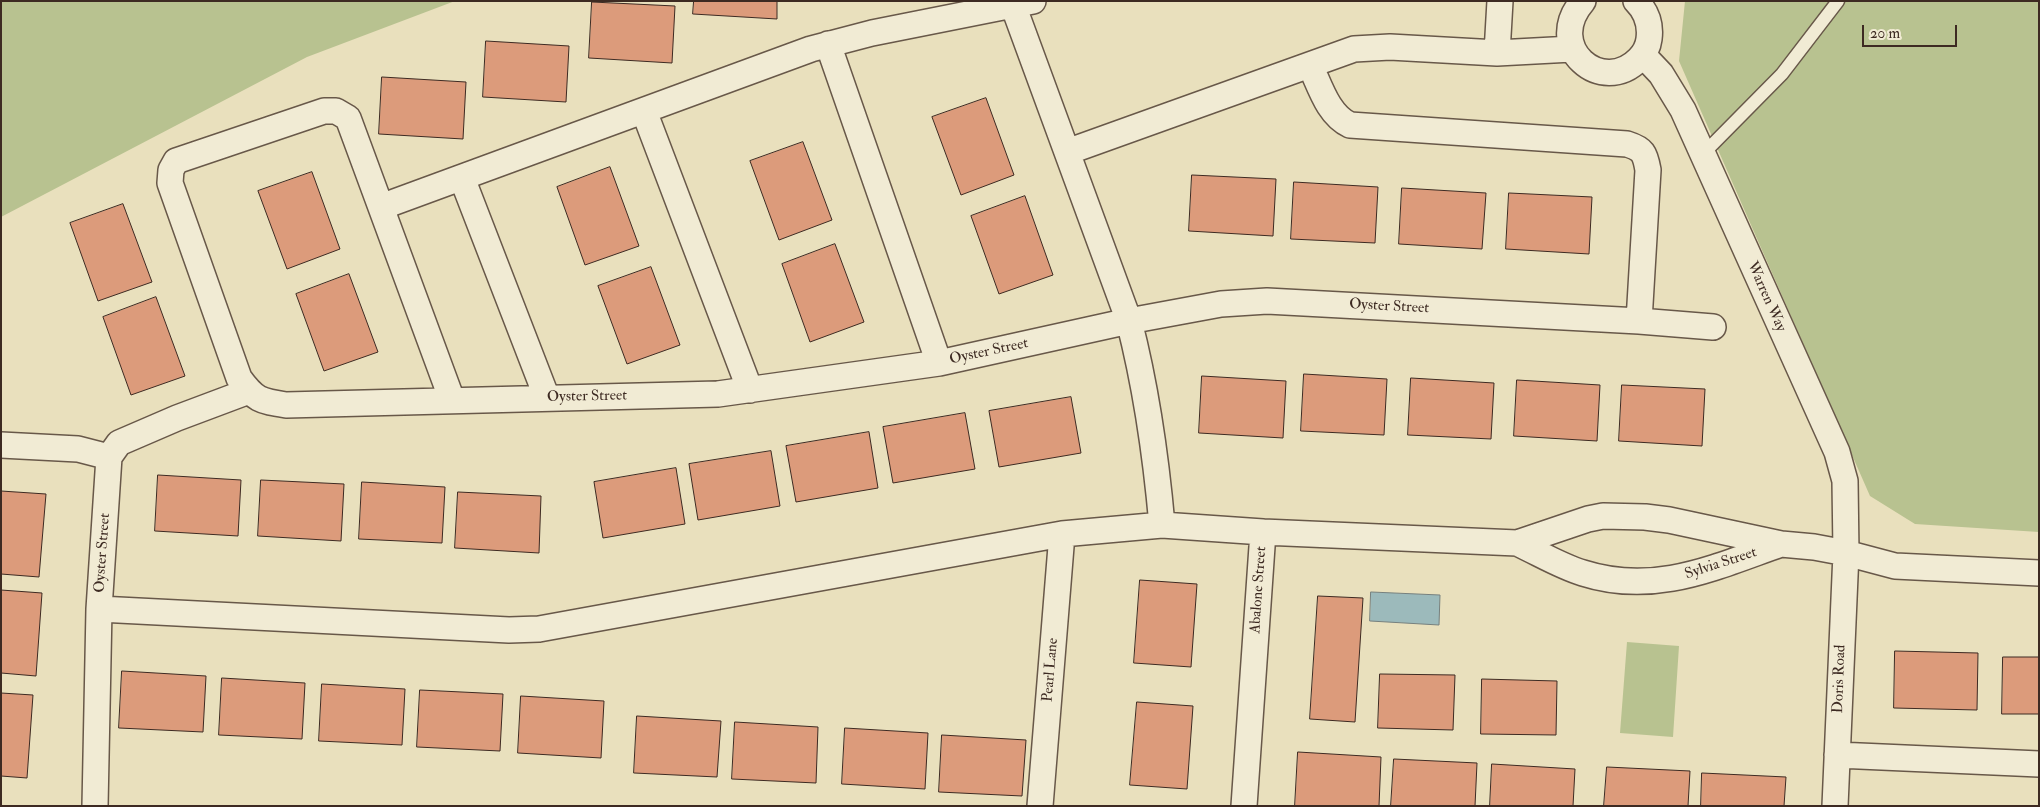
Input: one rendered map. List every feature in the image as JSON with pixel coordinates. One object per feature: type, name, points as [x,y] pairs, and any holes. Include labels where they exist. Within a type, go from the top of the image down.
[{"type":"street","points":[[1497,53],[1500,1]]},
{"type":"street","points":[[1583,1],[1574,12],[1570,23],[1569,36],[1572,49],[1580,61],[1592,69],[1606,72],[1620,71],[1633,65],[1643,55],[1649,44],[1648,18],[1636,1]]},
{"type":"street","points":[[381,207],[828,44],[872,33],[1023,3],[1067,152],[1129,321],[1138,353],[1158,480],[1162,525]]},
{"type":"street","points":[[828,44],[939,363]]},
{"type":"street","points":[[1067,152],[1354,49],[1372,47],[1497,53],[1572,49]]},
{"type":"street","name":"Warren Way","points":[[1643,55],[1661,74],[1672,90],[1837,452],[1845,481],[1846,553]]},
{"type":"street","points":[[1310,65],[1334,113],[1342,121],[1350,124],[1627,144],[1638,148],[1646,155],[1648,170],[1638,321]]},
{"type":"street","points":[[256,396],[239,378],[170,183],[171,170],[176,161],[324,111],[336,111],[348,118],[452,400]]},
{"type":"street","points":[[644,111],[750,390]]},
{"type":"street","points":[[462,178],[547,398]]},
{"type":"street","name":"Oyster Street","points":[[95,806],[99,608],[109,457],[119,443],[177,418],[256,396],[286,405],[718,394],[939,363],[1129,321],[1221,304],[1267,301],[1638,321],[1713,327]]},
{"type":"street","points":[[1,445],[78,449],[109,457]]},
{"type":"street","name":"Sylvia Street","points":[[1517,543],[1573,523],[1603,516],[1644,517],[1669,520],[1781,544],[1814,547],[1846,553],[1894,566],[2039,573]]},
{"type":"street","name":"Abalone Street","points":[[99,608],[510,630],[539,629],[1062,534],[1162,525],[1263,532],[1244,806]]},
{"type":"street","name":"Sylvia Street","points":[[1263,532],[1517,543],[1585,574],[1645,582],[1695,575],[1781,544]]},
{"type":"street","name":"Pearl Lane","points":[[1040,806],[1062,534]]},
{"type":"street","name":"Doris Road","points":[[1834,806],[1846,553]]},
{"type":"street","points":[[1837,755],[2039,764]]},
{"type":"lane","points":[[1702,155],[1782,74],[1838,1]]},
{"type":"green space","points":[[1,1],[455,1],[307,57],[1,217]]},
{"type":"green space","points":[[1685,1],[2039,1],[2039,532],[1915,524],[1870,496],[1679,61]]},
{"type":"green space","points":[[1627,642],[1679,646],[1673,737],[1620,733]]},
{"type":"water","points":[[1371,592],[1440,595],[1439,625],[1370,621]]},
{"type":"building","points":[[694,1],[777,1],[777,19],[693,14]]},
{"type":"building","points":[[592,2],[675,6],[672,63],[589,58]]},
{"type":"building","points":[[486,41],[569,46],[566,102],[483,97]]},
{"type":"building","points":[[382,77],[466,82],[463,139],[379,134]]},
{"type":"building","points":[[986,98],[1014,175],[961,195],[932,117]]},
{"type":"building","points":[[803,142],[832,220],[779,240],[750,161]]},
{"type":"building","points":[[610,167],[639,246],[585,265],[557,187]]},
{"type":"building","points":[[312,172],[340,249],[287,269],[258,191]]},
{"type":"building","points":[[1192,175],[1276,179],[1273,236],[1189,231]]},
{"type":"building","points":[[1294,182],[1378,187],[1375,243],[1291,239]]},
{"type":"building","points":[[1402,188],[1486,193],[1482,249],[1399,244]]},
{"type":"building","points":[[1509,193],[1592,197],[1589,254],[1506,249]]},
{"type":"building","points":[[1025,196],[1053,275],[999,294],[971,216]]},
{"type":"building","points":[[123,204],[152,282],[98,301],[70,223]]},
{"type":"building","points":[[835,244],[864,322],[810,342],[782,264]]},
{"type":"building","points":[[651,267],[680,345],[627,364],[598,286]]},
{"type":"building","points":[[349,274],[378,352],[324,371],[296,294]]},
{"type":"building","points":[[156,297],[185,376],[131,395],[103,317]]},
{"type":"building","points":[[1304,374],[1387,379],[1384,435],[1301,431]]},
{"type":"building","points":[[1202,376],[1286,381],[1283,438],[1199,433]]},
{"type":"building","points":[[1411,378],[1494,383],[1491,439],[1408,435]]},
{"type":"building","points":[[1517,380],[1600,385],[1597,441],[1514,436]]},
{"type":"building","points":[[1622,385],[1705,389],[1702,446],[1619,441]]},
{"type":"building","points":[[1071,397],[1081,453],[999,467],[989,411]]},
{"type":"building","points":[[965,413],[975,469],[893,483],[883,427]]},
{"type":"building","points":[[869,432],[878,488],[796,502],[786,446]]},
{"type":"building","points":[[771,451],[780,506],[698,520],[689,464]]},
{"type":"building","points":[[676,468],[685,524],[603,538],[594,482]]},
{"type":"building","points":[[158,475],[241,480],[238,536],[155,531]]},
{"type":"building","points":[[261,480],[344,484],[341,541],[258,536]]},
{"type":"building","points":[[362,482],[445,487],[442,543],[359,539]]},
{"type":"building","points":[[1,491],[46,494],[39,577],[1,574]]},
{"type":"building","points":[[458,492],[541,496],[539,553],[455,548]]},
{"type":"building","points":[[1140,580],[1197,584],[1191,667],[1134,663]]},
{"type":"building","points":[[1,590],[42,593],[36,676],[1,673]]},
{"type":"building","points":[[1318,596],[1363,598],[1355,722],[1310,719]]},
{"type":"building","points":[[1895,651],[1978,653],[1977,710],[1894,708]]},
{"type":"building","points":[[2003,657],[2039,657],[2039,714],[2002,714]]},
{"type":"building","points":[[122,671],[206,676],[203,732],[119,728]]},
{"type":"building","points":[[1380,674],[1455,675],[1453,730],[1378,728]]},
{"type":"building","points":[[222,678],[305,683],[302,739],[219,735]]},
{"type":"building","points":[[1482,679],[1557,681],[1556,735],[1481,734]]},
{"type":"building","points":[[322,684],[405,689],[402,745],[319,741]]},
{"type":"building","points":[[420,690],[503,694],[500,751],[417,747]]},
{"type":"building","points":[[1,693],[33,695],[27,778],[1,776]]},
{"type":"building","points":[[521,696],[604,701],[601,758],[518,753]]},
{"type":"building","points":[[1137,702],[1193,706],[1187,789],[1130,785]]},
{"type":"building","points":[[637,716],[721,721],[717,777],[634,773]]},
{"type":"building","points":[[735,722],[818,727],[816,783],[732,779]]},
{"type":"building","points":[[845,728],[928,733],[925,789],[842,784]]},
{"type":"building","points":[[942,735],[1026,740],[1022,796],[939,792]]},
{"type":"building","points":[[1298,752],[1381,757],[1379,806],[1295,806]]},
{"type":"building","points":[[1394,759],[1477,763],[1475,806],[1391,806]]},
{"type":"building","points":[[1492,764],[1575,769],[1573,806],[1490,806]]},
{"type":"building","points":[[1607,767],[1690,771],[1688,806],[1604,806]]},
{"type":"building","points":[[1702,773],[1786,777],[1784,806],[1701,806]]}]
